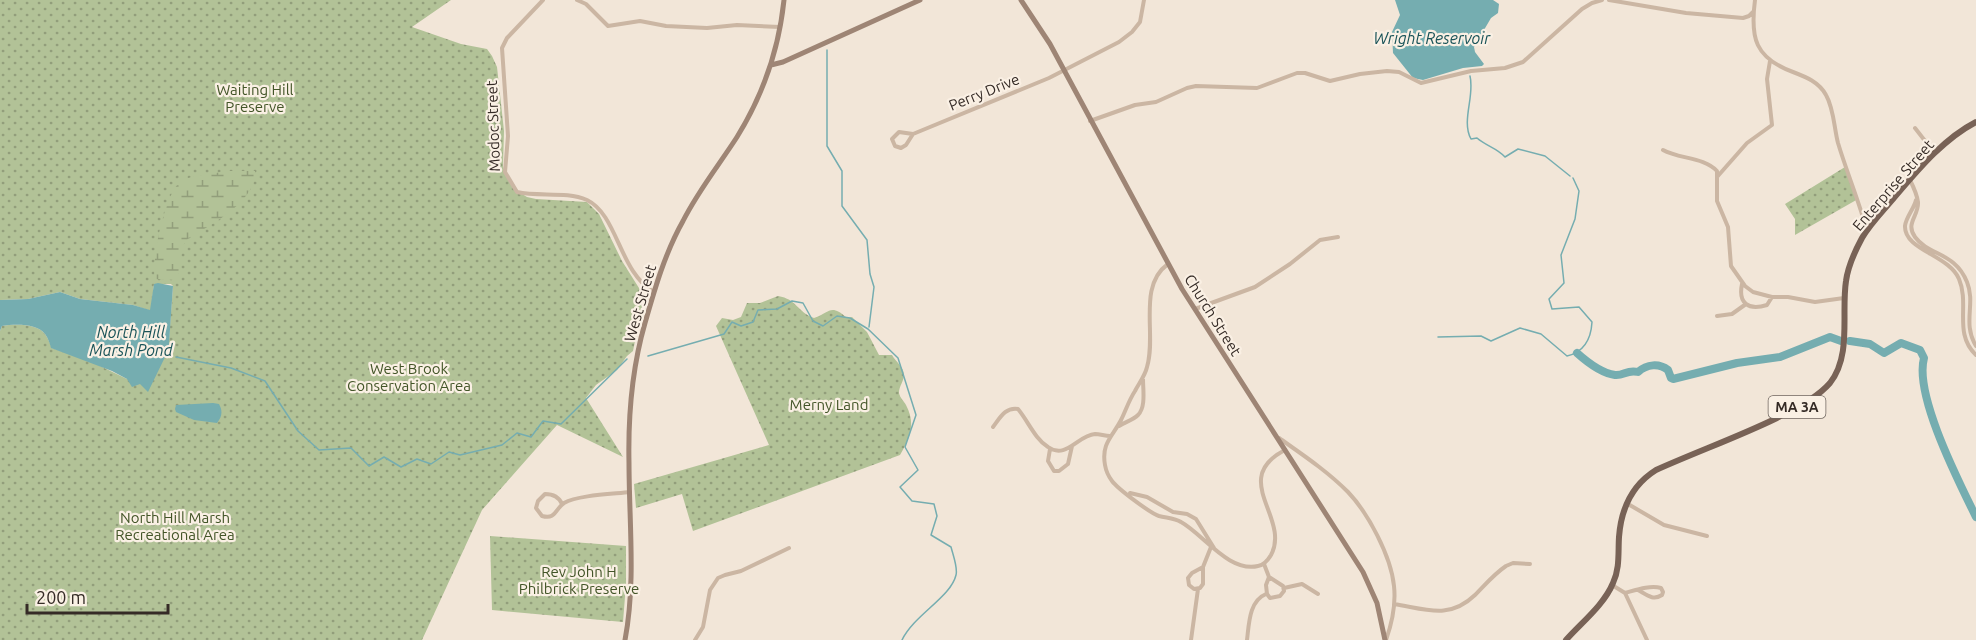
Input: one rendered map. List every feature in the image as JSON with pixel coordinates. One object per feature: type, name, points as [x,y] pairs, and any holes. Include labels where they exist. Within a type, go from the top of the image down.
[{"type":"main road","name":"West Street","points":[[625,640],[631,569],[629,423],[640,346],[654,292],[680,226],[739,134],[771,65],[784,0]]},
{"type":"main road","points":[[771,65],[783,62],[920,0]]},
{"type":"main road","name":"Church Street","points":[[1021,0],[1064,71],[1168,264],[1363,572],[1377,603],[1386,640]]},
{"type":"main road","name":"Enterprise Street","points":[[1566,640],[1599,604],[1612,585],[1618,564],[1622,520],[1627,504],[1639,483],[1656,470],[1766,423],[1804,403],[1822,391],[1833,378],[1844,336],[1848,273],[1867,231],[1931,157],[1956,134],[1976,122]]},
{"type":"street","name":"Modoc Street","points":[[543,0],[507,38],[502,48],[508,136],[505,166],[508,179],[517,192],[529,195],[575,196],[594,204],[605,218],[635,275],[644,287],[654,292]]},
{"type":"street","points":[[577,0],[586,4],[608,26],[640,21],[666,26],[707,28],[737,25],[780,27]]},
{"type":"street","name":"Perry Drive","points":[[913,135],[899,132],[893,138],[893,143],[902,147],[913,135],[1064,71],[1128,36],[1140,22],[1144,0]]},
{"type":"street","points":[[1090,121],[1135,105],[1156,102],[1187,88],[1196,86],[1257,88],[1297,73],[1305,73],[1330,81],[1387,71],[1399,72],[1421,83],[1471,71],[1504,68],[1523,62],[1585,6],[1602,0]]},
{"type":"street","points":[[1609,0],[1699,15],[1743,18],[1753,12]]},
{"type":"street","points":[[1755,0],[1753,26],[1756,42],[1763,54],[1770,61],[1813,81],[1827,97],[1839,145],[1867,231]]},
{"type":"street","points":[[1717,177],[1748,143],[1772,125],[1767,79],[1770,61]]},
{"type":"street","points":[[1915,128],[1929,146],[1931,157]]},
{"type":"street","points":[[1663,150],[1712,166],[1717,171],[1717,201],[1728,227],[1730,260],[1742,284],[1753,292],[1772,297],[1788,297],[1815,302],[1845,298]]},
{"type":"street","points":[[1910,180],[1917,197],[1917,208],[1911,223],[1914,236],[1920,245],[1956,265],[1966,280],[1969,290],[1970,334],[1976,346]]},
{"type":"street","points":[[1195,309],[1255,287],[1290,264],[1320,240],[1338,237]]},
{"type":"street","points":[[1932,251],[1951,267],[1960,282],[1965,339],[1976,355]]},
{"type":"street","points":[[1117,427],[1135,418],[1141,412],[1143,379],[1150,358],[1153,285],[1158,273],[1168,264]]},
{"type":"street","points":[[1960,282],[1966,280]]},
{"type":"street","points":[[1742,284],[1741,296],[1746,304],[1755,307],[1767,305],[1772,297]]},
{"type":"street","points":[[1717,316],[1732,314],[1746,304]]},
{"type":"street","points":[[1962,318],[1968,318]]},
{"type":"street","points":[[1143,379],[1134,391],[1105,450],[1105,466],[1114,484],[1155,514],[1179,521],[1216,551],[1243,566],[1264,564],[1274,548],[1275,536],[1262,489],[1261,475],[1271,460],[1285,450]]},
{"type":"street","points":[[993,427],[1007,410],[1018,409],[1050,449],[1062,451],[1089,435],[1110,436]]},
{"type":"street","points":[[1276,436],[1329,474],[1357,503],[1372,527],[1386,555],[1393,577],[1394,604],[1386,640]]},
{"type":"street","points":[[1050,449],[1048,461],[1054,471],[1059,471],[1068,464],[1072,446]]},
{"type":"street","points":[[562,504],[561,500],[553,495],[545,495],[538,501],[536,508],[542,516],[550,517],[562,504],[604,494],[630,492]]},
{"type":"street","points":[[1126,492],[1147,497],[1173,512],[1187,514],[1196,519],[1216,551]]},
{"type":"street","points":[[1627,504],[1664,525],[1707,536]]},
{"type":"street","points":[[1191,640],[1198,589],[1203,584],[1203,567],[1211,547]]},
{"type":"street","points":[[696,640],[703,627],[710,590],[718,578],[741,571],[789,548]]},
{"type":"street","points":[[1394,604],[1435,610],[1453,610],[1464,605],[1506,566],[1513,563],[1530,564]]},
{"type":"street","points":[[1264,564],[1269,577],[1266,585],[1270,598],[1282,594],[1284,588]]},
{"type":"street","points":[[1198,589],[1189,585],[1188,578],[1203,567]]},
{"type":"street","points":[[1269,577],[1279,582],[1284,588]]},
{"type":"street","points":[[1284,588],[1302,584],[1317,594]]},
{"type":"street","points":[[1612,585],[1625,593],[1647,640]]},
{"type":"street","points":[[1625,593],[1638,590],[1656,586],[1663,592],[1662,596],[1652,598],[1638,590]]},
{"type":"street","points":[[1247,640],[1253,607],[1257,600],[1267,594]]},
{"type":"green space","points":[[0,0],[451,0],[412,27],[461,44],[487,49],[492,56],[497,67],[504,131],[503,166],[505,174],[519,192],[527,197],[587,202],[599,214],[622,261],[644,296],[633,351],[617,370],[596,385],[586,398],[623,457],[557,425],[482,510],[422,640],[0,640],[0,331],[2,326],[19,325],[37,328],[45,334],[52,348],[90,361],[127,379],[168,353],[173,286],[154,284],[151,311],[133,305],[80,299],[60,292],[28,299],[0,300]]},
{"type":"green space","points":[[1845,167],[1858,199],[1795,235],[1795,219],[1785,204]]},
{"type":"green space","points":[[229,171],[255,171],[254,180],[245,198],[229,212],[188,239],[181,253],[177,280],[155,279],[157,242],[165,211],[176,187],[185,179]]},
{"type":"green space","name":"Merny Land","points":[[778,296],[789,300],[814,318],[830,310],[837,311],[847,318],[852,317],[867,332],[879,355],[892,355],[903,369],[904,375],[899,393],[909,412],[911,425],[907,443],[900,455],[693,531],[682,494],[636,508],[634,484],[769,445],[716,326],[722,318],[733,320],[741,317],[747,303],[760,303]]},
{"type":"green space","name":"Rev John H Philbrick Preserve","points":[[490,536],[626,546],[623,622],[492,610]]},
{"type":"water","name":"Wright Reservoir","points":[[1395,0],[1493,0],[1499,4],[1498,13],[1491,18],[1474,47],[1484,64],[1423,80],[1413,78],[1393,53],[1392,32],[1400,15]]},
{"type":"water","name":"North Hill Marsh Pond","points":[[154,284],[173,286],[169,344],[148,392],[140,384],[132,387],[127,379],[112,371],[51,348],[45,334],[37,328],[7,325],[2,326],[0,331],[0,300],[28,299],[60,292],[80,299],[133,305],[150,310]]},
{"type":"water","points":[[219,404],[221,409],[221,416],[217,423],[194,420],[176,412],[175,409],[176,405]]},
{"type":"waterway","points":[[827,50],[827,146],[842,171],[842,206],[867,240],[870,274],[874,287],[869,327]]},
{"type":"waterway","points":[[1470,76],[1471,92],[1467,124],[1471,139],[1477,138],[1505,157],[1518,149],[1545,156],[1570,176]]},
{"type":"waterway","points":[[1438,337],[1481,336],[1491,341],[1520,328],[1541,334],[1567,356],[1578,352],[1586,344],[1592,322],[1579,307],[1552,309],[1549,299],[1564,283],[1561,255],[1575,219],[1579,191],[1573,178]]},
{"type":"waterway","points":[[648,356],[724,334],[732,322],[741,326],[753,322],[758,310],[777,309],[792,301],[803,303],[813,321],[823,326],[837,316],[850,318],[868,329],[898,358],[916,415],[905,447],[918,470],[900,487],[912,501],[934,504],[937,516],[931,535],[951,547],[956,565],[953,583],[940,599],[915,622],[902,640]]},
{"type":"waterway","points":[[1577,353],[1594,367],[1610,374],[1638,372],[1645,367],[1657,365],[1668,370],[1673,379],[1737,363],[1780,357],[1830,337],[1841,341]]},
{"type":"waterway","points":[[1850,341],[1870,344],[1884,353],[1901,343],[1920,350],[1924,358],[1923,374],[1932,415],[1949,461],[1976,517]]},
{"type":"waterway","points":[[176,357],[231,368],[265,381],[298,431],[319,450],[351,448],[369,466],[384,457],[401,467],[417,459],[431,464],[449,452],[460,455],[502,445],[517,433],[531,437],[543,421],[561,424],[627,359]]},
{"type":"park label","name":"Waiting Hill Preserve","points":[[255,98]]},
{"type":"park label","name":"West Brook Conservation Area","points":[[409,376]]},
{"type":"park label","name":"North Hill Marsh Recreational Area","points":[[175,526]]}]
